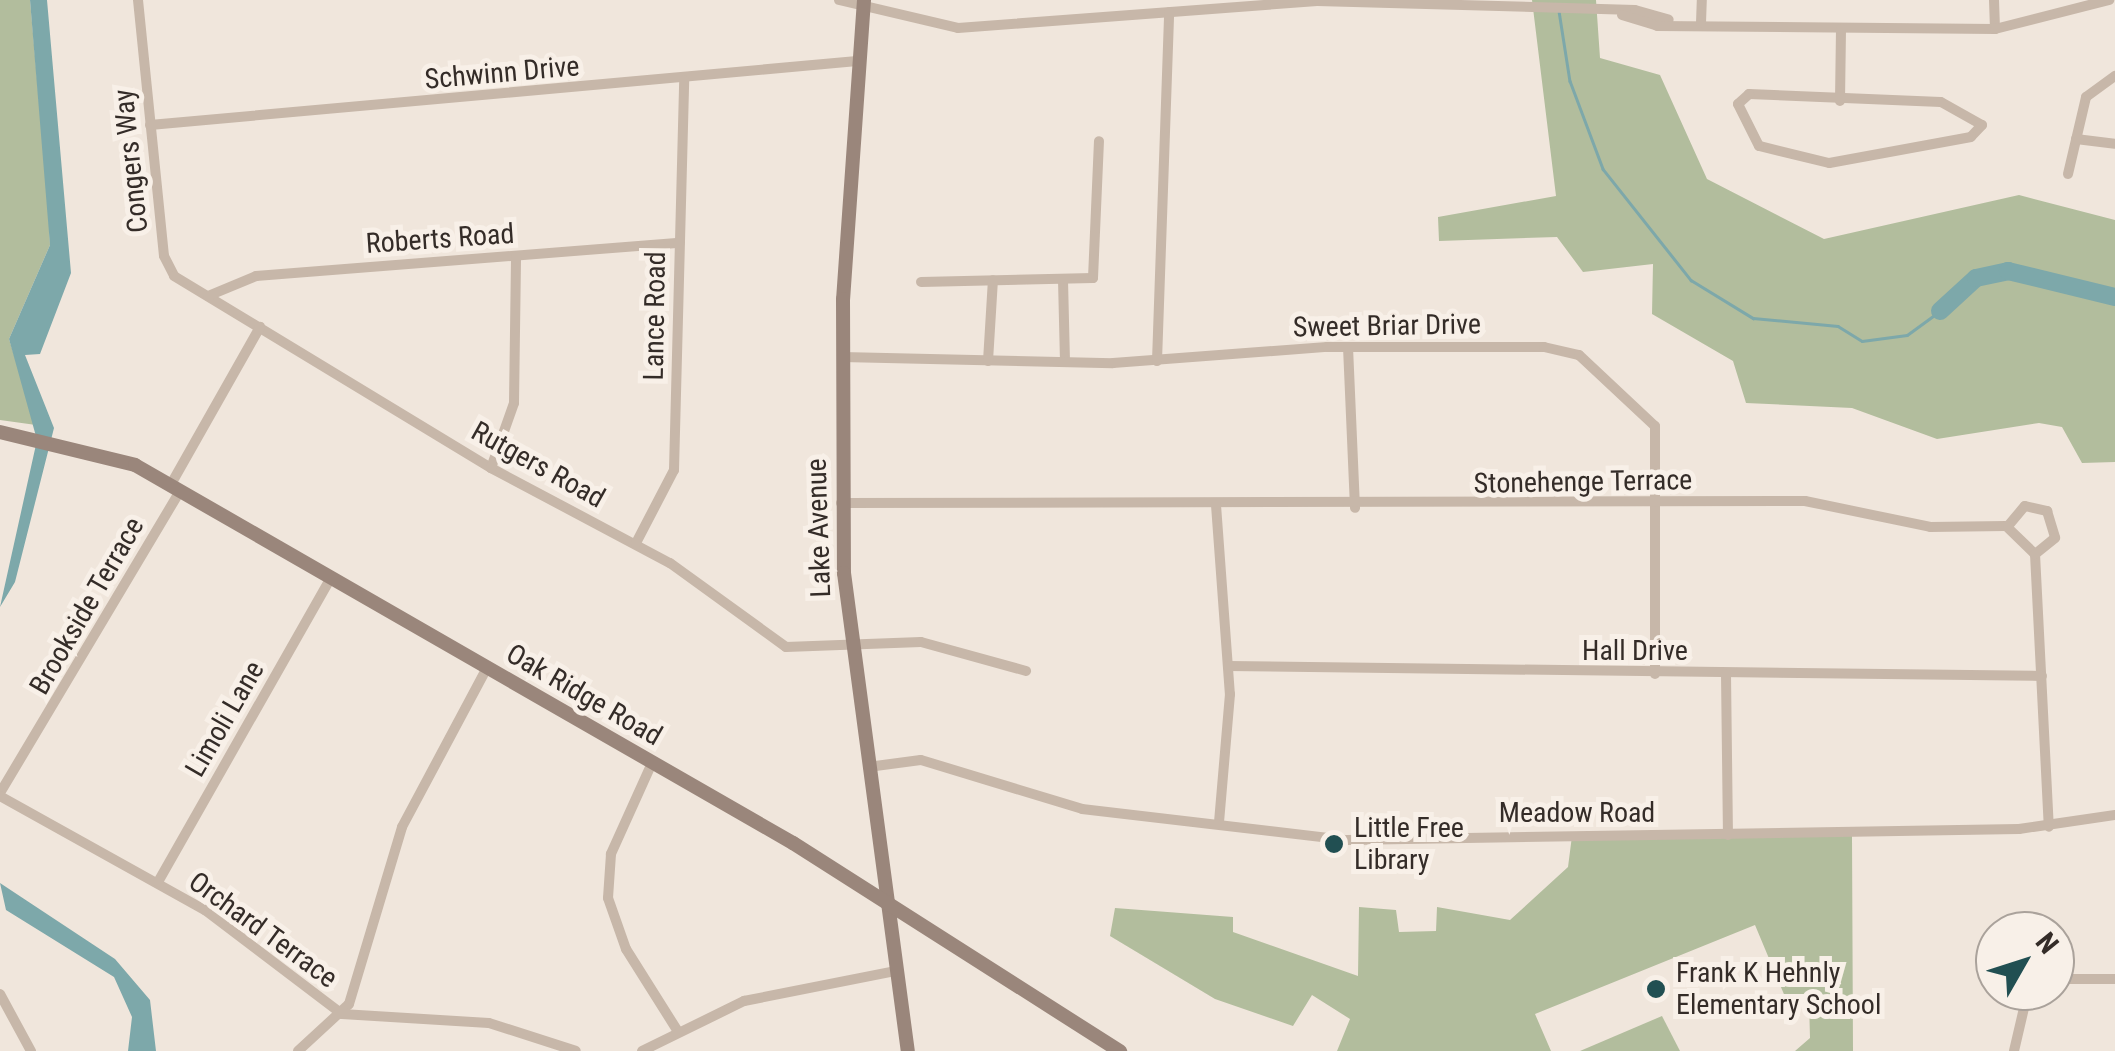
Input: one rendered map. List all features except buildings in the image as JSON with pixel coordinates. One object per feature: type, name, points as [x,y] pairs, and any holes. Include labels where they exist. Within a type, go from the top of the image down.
[{"type":"main road","name":"Lake Avenue","points":[[863,6],[842,358],[841,503],[850,646],[908,1051]]},
{"type":"main road","name":"Oak Ridge Road","points":[[0,432],[111,454],[175,488],[652,763],[887,904],[1120,1051]]},
{"type":"street","name":"Congers Way","points":[[138,0],[165,264],[208,296]]},
{"type":"street","points":[[840,0],[958,28],[1317,1],[1519,8],[1701,23],[1841,29],[1995,30],[2110,0],[2115,14]]},
{"type":"street","points":[[1701,23],[1702,0]]},
{"type":"street","points":[[1994,0],[1995,30]]},
{"type":"street","points":[[1157,361],[1169,12]]},
{"type":"street","points":[[1840,101],[1841,29]]},
{"type":"street","name":"Schwinn Drive","points":[[150,125],[857,62]]},
{"type":"street","points":[[2068,174],[2086,97],[2115,76]]},
{"type":"street","name":"Lance Road","points":[[636,543],[674,470],[684,80]]},
{"type":"street","points":[[1749,94],[1840,101],[1950,103],[1978,117],[1981,130],[1829,163],[1764,150],[1738,104],[1749,94]]},
{"type":"street","points":[[2076,139],[2115,144]]},
{"type":"street","points":[[921,282],[1093,278],[1099,141]]},
{"type":"street","name":"Roberts Road","points":[[208,296],[256,276],[680,243]]},
{"type":"street","points":[[492,468],[514,404],[516,256]]},
{"type":"street","points":[[988,360],[992,280]]},
{"type":"street","points":[[1063,280],[1065,362]]},
{"type":"street","name":"Rutgers Road","points":[[208,296],[492,468],[636,543],[786,647],[921,642],[1026,671]]},
{"type":"street","name":"Brookside Terrace","points":[[0,794],[175,488],[260,328]]},
{"type":"street","points":[[1348,347],[1355,508]]},
{"type":"street","name":"Sweet Briar Drive","points":[[842,358],[1157,361],[1348,347],[1544,347],[1579,355],[1653,420],[1657,503],[1655,674]]},
{"type":"street","name":"Stonehenge Terrace","points":[[841,503],[1355,508],[1805,501],[1930,527],[2008,526],[2021,508],[2047,510],[2055,538],[2035,554]]},
{"type":"street","points":[[1216,505],[1228,666],[1219,823]]},
{"type":"street","points":[[2008,526],[2035,554],[2049,827]]},
{"type":"street","name":"Limoli Lane","points":[[158,882],[332,578]]},
{"type":"street","name":"Hall Drive","points":[[1228,666],[2042,676]]},
{"type":"street","points":[[298,1051],[342,1014],[402,827],[487,668]]},
{"type":"street","points":[[1726,674],[1728,834]]},
{"type":"street","name":"Meadow Road","points":[[868,767],[920,760],[1082,809],[1348,840],[2049,827],[2115,815]]},
{"type":"street","points":[[652,763],[612,854],[608,898],[626,949],[678,1030]]},
{"type":"street","name":"Orchard Terrace","points":[[0,794],[158,882],[342,1014],[524,1033],[576,1051]]},
{"type":"street","points":[[642,1051],[678,1030],[772,993],[896,971]]},
{"type":"street","points":[[2075,979],[2115,979]]},
{"type":"street","points":[[0,994],[31,1051]]},
{"type":"street","points":[[2014,1051],[2023,1011]]},
{"type":"street","points":[[524,1033],[526,1051]]},
{"type":"green space","points":[[0,0],[30,0],[48,203],[50,245],[9,339],[36,425],[0,420]]},
{"type":"green space","points":[[1532,0],[1596,0],[1600,58],[1660,75],[1707,179],[1824,239],[2019,195],[2115,220],[2115,462],[2082,463],[2062,427],[2039,423],[1937,439],[1852,408],[1746,403],[1733,361],[1652,314],[1653,264],[1583,272],[1557,237],[1439,241],[1438,217],[1556,196]]},
{"type":"green space","points":[[1852,835],[1853,1051],[1795,1051],[1810,1038],[1809,1001],[1791,1011],[1755,925],[1535,1014],[1551,1051],[1337,1051],[1350,1019],[1312,995],[1293,1026],[1215,999],[1110,936],[1115,908],[1233,917],[1233,932],[1358,976],[1359,907],[1396,910],[1399,932],[1436,931],[1437,907],[1510,920],[1568,867],[1572,836]]},
{"type":"green space","points":[[1662,1016],[1680,1051],[1580,1051]]},
{"type":"water","points":[[30,0],[47,0],[71,273],[40,354],[25,355],[54,428],[15,582],[0,607],[37,440],[9,339],[50,245]]},
{"type":"water","points":[[0,883],[115,959],[150,1000],[156,1051],[128,1051],[132,1017],[114,977],[6,910]]},
{"type":"waterway","points":[[1559,11],[1570,81],[1603,169],[1691,280],[1753,318],[1838,326],[1862,341],[1907,335],[1940,311]]},
{"type":"waterway","points":[[1940,311],[1976,278],[2008,271],[2115,297]]},
{"type":"place","name":"Little Free Library","points":[[1334,844]]},
{"type":"place","name":"Frank K Hehnly Elementary School","points":[[1656,989]]}]
